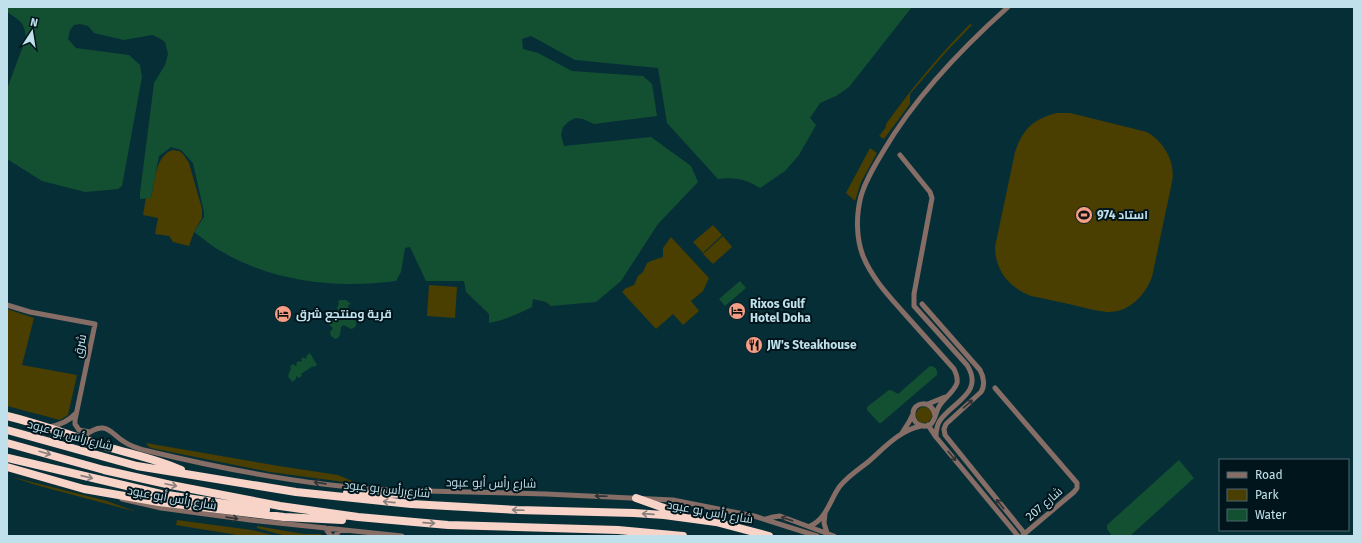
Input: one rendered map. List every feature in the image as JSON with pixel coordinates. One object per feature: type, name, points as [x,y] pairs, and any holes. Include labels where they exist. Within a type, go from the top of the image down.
[{"type":"highway","points":[[7,411],[23,420]]},
{"type":"highway","points":[[7,416],[49,427],[105,446],[156,460],[191,475]]},
{"type":"highway","name":"شارع رأس بو عبود","points":[[7,430],[137,466],[296,492],[411,504],[518,510],[634,513],[695,519],[744,529],[769,536]]},
{"type":"highway","name":"شارع رأس بو عبود","points":[[7,443],[104,470],[171,485],[280,506],[358,517],[448,525],[618,530],[683,536]]},
{"type":"highway","points":[[7,462],[161,494],[330,519]]},
{"type":"highway","points":[[7,462],[84,489],[159,502],[284,517],[342,520],[358,517]]},
{"type":"highway","points":[[296,492],[419,494],[428,491]]},
{"type":"highway","points":[[636,498],[695,519]]},
{"type":"street","points":[[930,424],[946,396],[954,389],[958,379],[954,369],[887,294],[870,270],[863,255],[860,239],[858,214],[861,197],[867,180],[898,126],[909,111],[950,63],[984,28],[1008,7]]},
{"type":"street","points":[[900,155],[930,192],[932,198],[913,298],[914,306],[967,365],[972,379],[968,393],[942,418],[937,428],[936,437]]},
{"type":"street","points":[[922,304],[981,372],[983,387],[979,395],[946,424],[944,435],[1023,535]]},
{"type":"street","name":"شرق","points":[[7,305],[30,312],[95,324],[75,413],[76,428],[83,432],[90,432]]},
{"type":"street","name":"شارع 207","points":[[995,388],[1076,480],[1077,486],[1074,492],[1023,535]]},
{"type":"street","points":[[900,435],[910,422],[913,412],[917,406],[920,404],[928,404],[946,396]]},
{"type":"street","points":[[928,404],[932,407],[935,416]]},
{"type":"street","points":[[49,427],[66,422],[75,413]]},
{"type":"street","points":[[912,415],[915,422],[921,426]]},
{"type":"street","points":[[810,526],[818,522],[825,513],[834,494],[842,484],[900,435],[912,428],[930,424],[937,428]]},
{"type":"street","points":[[930,424],[936,437],[1018,536]]},
{"type":"street","name":"شارع رأس أبو عبود","points":[[81,438],[90,432],[104,428],[111,431],[128,445],[142,450],[247,472],[329,485],[386,490],[673,500],[725,509],[766,519],[817,536]]},
{"type":"street","name":"شارع رأس أبو عبود","points":[[84,489],[161,508],[250,520],[402,536]]},
{"type":"street","points":[[825,513],[824,523],[827,533]]},
{"type":"street","name":"شارع رأس أبو عبود","points":[[766,519],[773,516],[780,516],[834,536]]},
{"type":"street","points":[[325,528],[331,536]]},
{"type":"street","points":[[335,536],[340,530]]},
{"type":"green space","points":[[970,24],[972,25],[946,52],[910,94],[910,104],[884,139],[879,136],[886,127],[886,124],[916,85],[947,48]]},
{"type":"green space","name":"استاد 974","points":[[1057,113],[1070,113],[1147,132],[1159,141],[1170,160],[1173,175],[1172,182],[1152,277],[1145,291],[1140,297],[1122,310],[1115,312],[1103,312],[1031,296],[1023,293],[1010,283],[1005,278],[998,264],[995,247],[1018,144],[1025,131],[1035,122],[1041,118]]},
{"type":"green space","points":[[870,148],[877,153],[861,182],[855,201],[846,193]]},
{"type":"green space","points":[[173,150],[179,151],[183,154],[189,163],[202,209],[202,218],[194,232],[189,246],[173,242],[169,236],[155,234],[158,218],[143,215],[146,197],[151,198],[159,163],[167,153]]},
{"type":"green space","points":[[713,225],[722,235],[703,253],[693,242]]},
{"type":"green space","points":[[723,236],[732,247],[713,264],[703,254]]},
{"type":"green space","points":[[671,237],[709,278],[703,291],[691,301],[699,311],[683,325],[673,314],[656,329],[622,292],[626,288],[634,285],[647,263],[663,257],[663,248]]},
{"type":"green space","points":[[429,285],[457,287],[455,318],[427,316]]},
{"type":"green space","points":[[7,309],[34,318],[22,365],[77,375],[68,415],[60,420],[7,406]]},
{"type":"green space","points":[[924,407],[930,409],[932,415],[930,421],[924,423],[918,421],[916,415],[918,409]]},
{"type":"green space","points":[[146,443],[338,475],[359,484],[270,472],[151,448]]},
{"type":"green space","points":[[12,477],[107,501],[137,512],[36,485]]},
{"type":"green space","points":[[177,520],[252,530],[277,536],[243,536],[176,525]]},
{"type":"green space","points":[[257,526],[304,534],[321,534],[322,536],[286,536],[257,528]]},
{"type":"water","points":[[7,7],[912,7],[849,87],[836,96],[820,103],[810,118],[816,125],[799,155],[785,171],[760,188],[740,179],[718,179],[667,123],[658,68],[575,60],[531,36],[522,39],[523,49],[538,53],[572,71],[643,76],[652,84],[657,116],[594,124],[583,119],[575,118],[563,127],[561,135],[564,146],[651,137],[691,166],[698,182],[658,224],[621,281],[596,302],[551,306],[546,302],[533,299],[532,307],[489,323],[489,314],[466,292],[464,281],[426,281],[410,247],[405,248],[401,272],[396,281],[350,284],[328,283],[282,276],[239,261],[219,250],[194,232],[204,217],[204,212],[193,163],[181,150],[171,147],[159,156],[151,198],[140,199],[154,83],[165,65],[168,54],[165,42],[152,35],[124,40],[94,33],[88,26],[80,24],[74,25],[70,30],[68,39],[76,48],[129,55],[140,65],[142,77],[122,186],[118,189],[85,192],[42,181],[7,159],[7,89],[26,38],[23,25],[7,12]]},
{"type":"water","points":[[740,281],[746,288],[725,306],[719,299]]},
{"type":"water","points":[[346,300],[351,304],[348,305],[348,315],[356,321],[356,326],[351,329],[344,325],[341,327],[340,335],[335,339],[331,336],[330,332],[333,328],[329,325],[328,321],[334,316],[337,319],[341,316],[337,308],[339,304],[338,301]]},
{"type":"water","points":[[310,353],[317,365],[301,374],[302,376],[298,378],[297,376],[292,382],[288,376],[291,368],[290,366],[294,364],[295,366],[297,365],[296,363],[302,361],[301,359],[304,357],[305,359]]},
{"type":"water","points":[[930,366],[936,369],[937,375],[881,423],[879,423],[867,410],[867,407],[889,390],[898,394]]},
{"type":"water","points":[[1179,460],[1194,478],[1130,536],[1112,536],[1107,529],[1107,525]]},
{"type":"place","name":"استاد 974","points":[[1084,215]]},
{"type":"place","name":"Rixos Gulf Hotel Doha","points":[[737,311]]},
{"type":"place","name":"قرية ومنتجع شرق","points":[[283,314]]},
{"type":"place","name":"JW's Steakhouse","points":[[754,345]]}]
